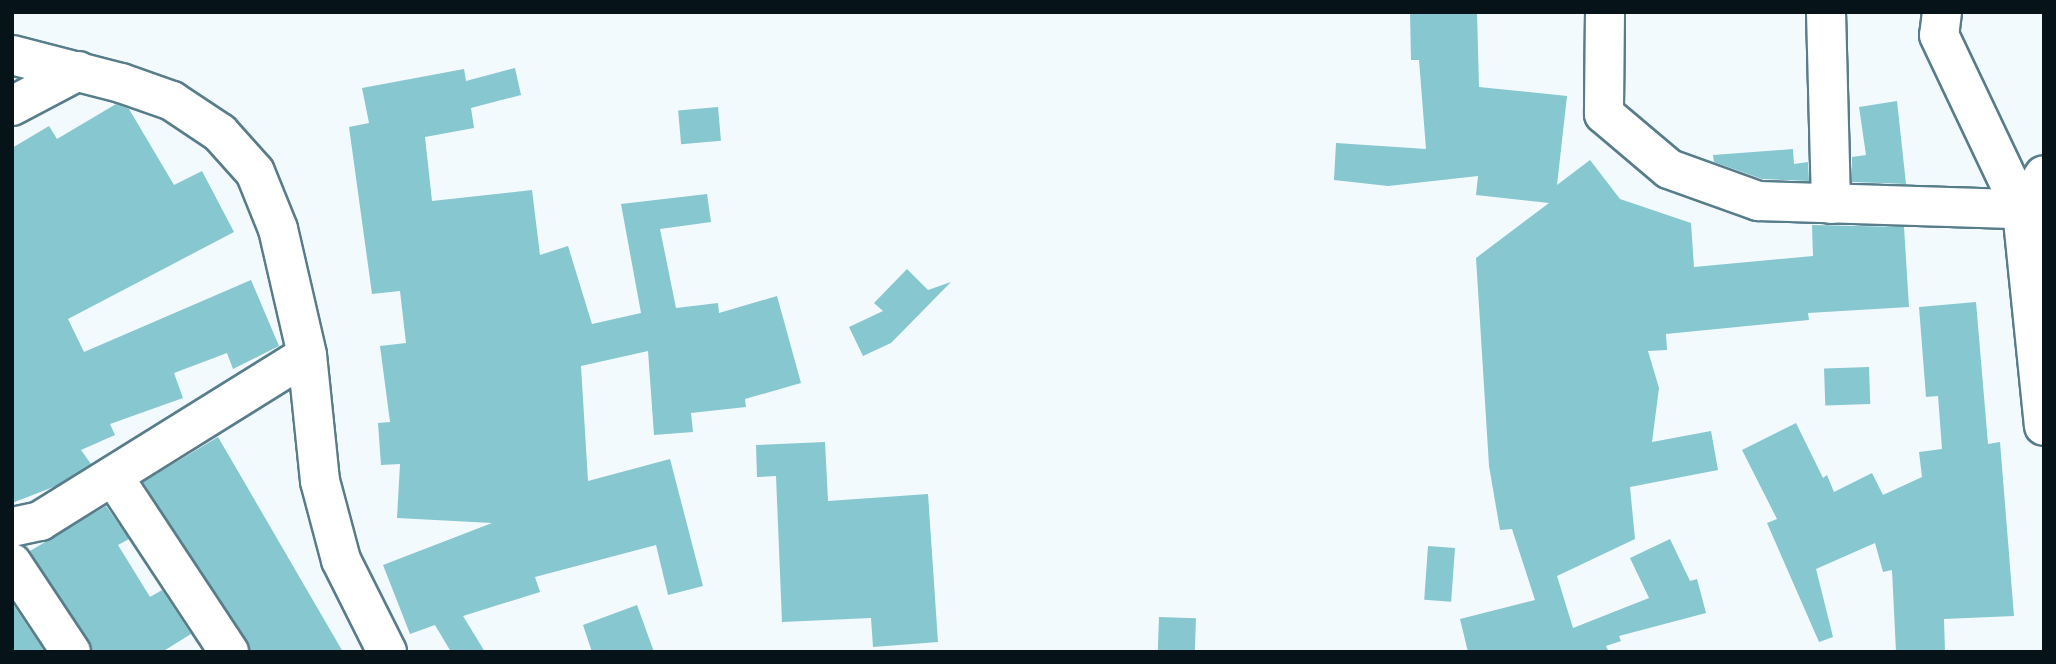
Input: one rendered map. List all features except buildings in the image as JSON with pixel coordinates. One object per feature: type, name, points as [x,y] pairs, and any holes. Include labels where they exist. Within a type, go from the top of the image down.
[{"type":"street","points":[[1605,12],[1604,114],[1670,169],[1758,201],[2033,210]]},
{"type":"street","points":[[1826,12],[1831,204]]},
{"type":"street","points":[[1942,12],[1939,35],[2033,210]]},
{"type":"street","points":[[12,54],[78,71],[172,101],[220,133],[255,172],[278,229],[307,355],[320,481],[341,560],[387,652]]},
{"type":"street","points":[[12,106],[78,71]]},
{"type":"street","points":[[2044,175],[2033,210],[2044,426]]},
{"type":"street","points":[[12,527],[40,521],[307,355]]},
{"type":"street","points":[[113,476],[229,652]]},
{"type":"street","points":[[12,563],[71,652]]}]
